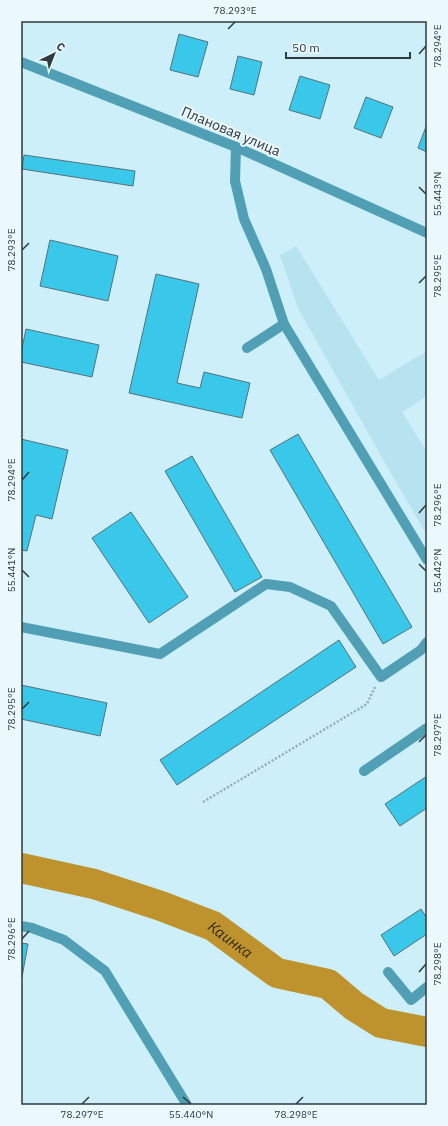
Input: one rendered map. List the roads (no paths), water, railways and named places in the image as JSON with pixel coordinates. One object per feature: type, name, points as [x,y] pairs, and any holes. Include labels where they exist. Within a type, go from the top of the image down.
[{"type":"street","name":"Плановая улица","points":[[21,62],[236,147],[427,233]]},
{"type":"street","points":[[236,147],[235,180],[244,219],[266,269],[284,324],[427,560]]},
{"type":"street","points":[[247,348],[284,324]]},
{"type":"street","points":[[21,627],[160,654],[266,584],[290,587],[331,606],[381,677],[425,650]]},
{"type":"street","points":[[364,771],[427,728]]},
{"type":"street","points":[[21,926],[32,928],[64,940],[106,971],[187,1105]]},
{"type":"street","points":[[388,972],[411,1000],[427,987]]},
{"type":"waterway","name":"Каинка","points":[[21,868],[94,884],[161,906],[213,926],[277,973],[328,984],[354,1006],[381,1023],[427,1032]]}]
